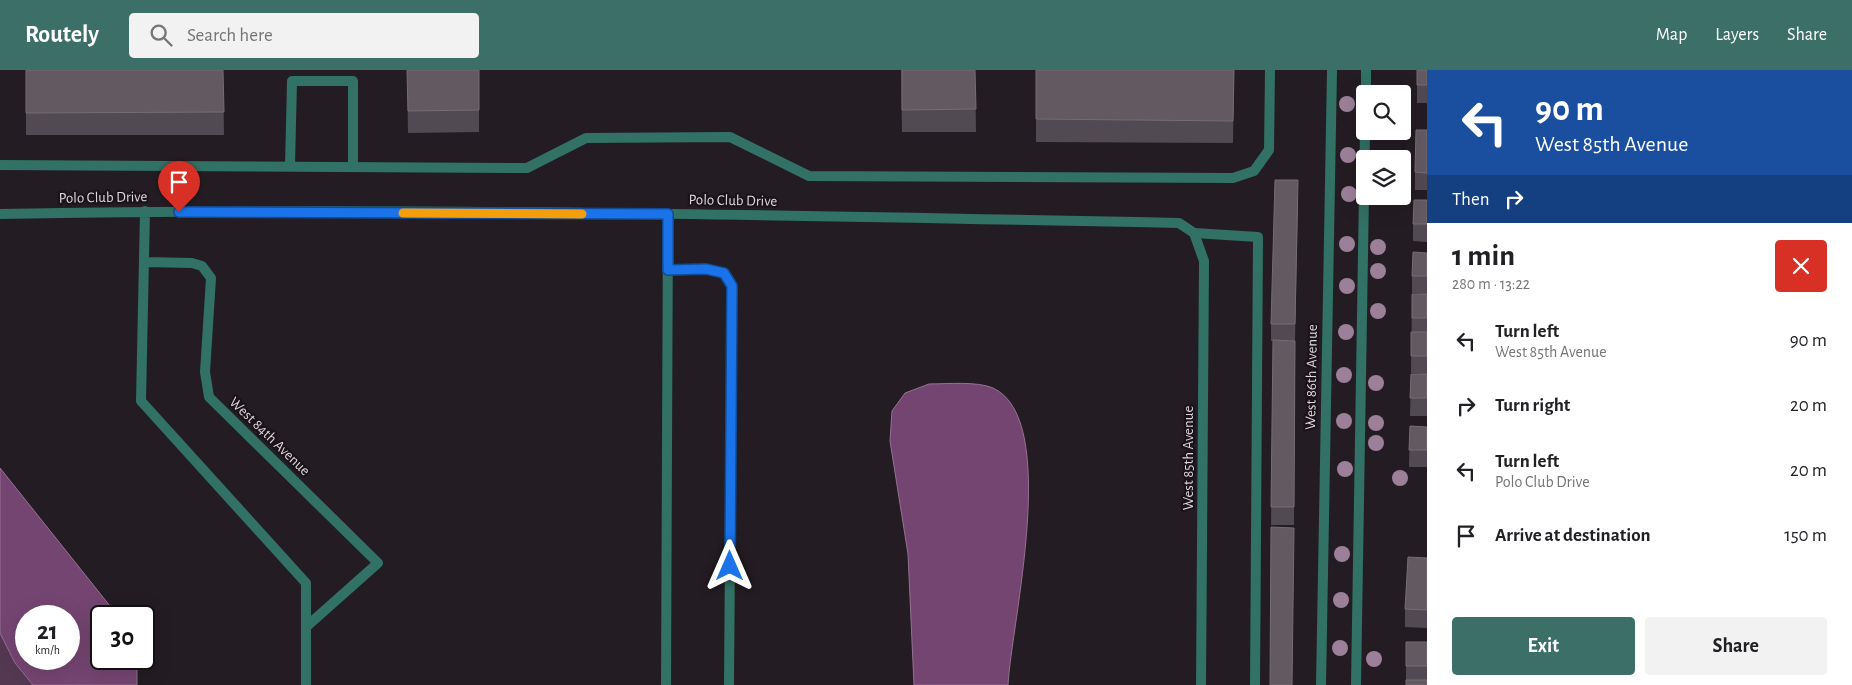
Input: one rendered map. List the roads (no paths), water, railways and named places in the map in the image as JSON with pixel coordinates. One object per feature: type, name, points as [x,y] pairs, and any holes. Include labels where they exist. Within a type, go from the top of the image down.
[{"type":"street","points":[[0,164],[527,168],[586,138],[730,137],[809,176],[1233,178],[1254,171],[1269,150],[1270,70]]},
{"type":"street","name":"West 86th Avenue","points":[[1321,685],[1332,70]]},
{"type":"street","points":[[1366,70],[1366,85]]},
{"type":"street","points":[[290,166],[292,81],[353,81],[353,167]]},
{"type":"street","points":[[1356,685],[1365,140]]},
{"type":"street","points":[[145,211],[141,401],[306,583],[306,685]]},
{"type":"street","name":"Polo Club Drive","points":[[0,214],[145,211],[668,214],[1179,223],[1194,233]]},
{"type":"street","points":[[666,685],[668,214]]},
{"type":"street","points":[[1194,233],[1258,237],[1255,685]]},
{"type":"street","name":"West 85th Avenue","points":[[1194,233],[1204,261],[1201,685]]},
{"type":"street","name":"West 84th Avenue","points":[[144,262],[192,263],[202,266],[211,278],[205,372],[209,397],[378,563],[306,627]]},
{"type":"street","points":[[668,270],[706,269],[724,273],[732,286],[729,685]]}]
